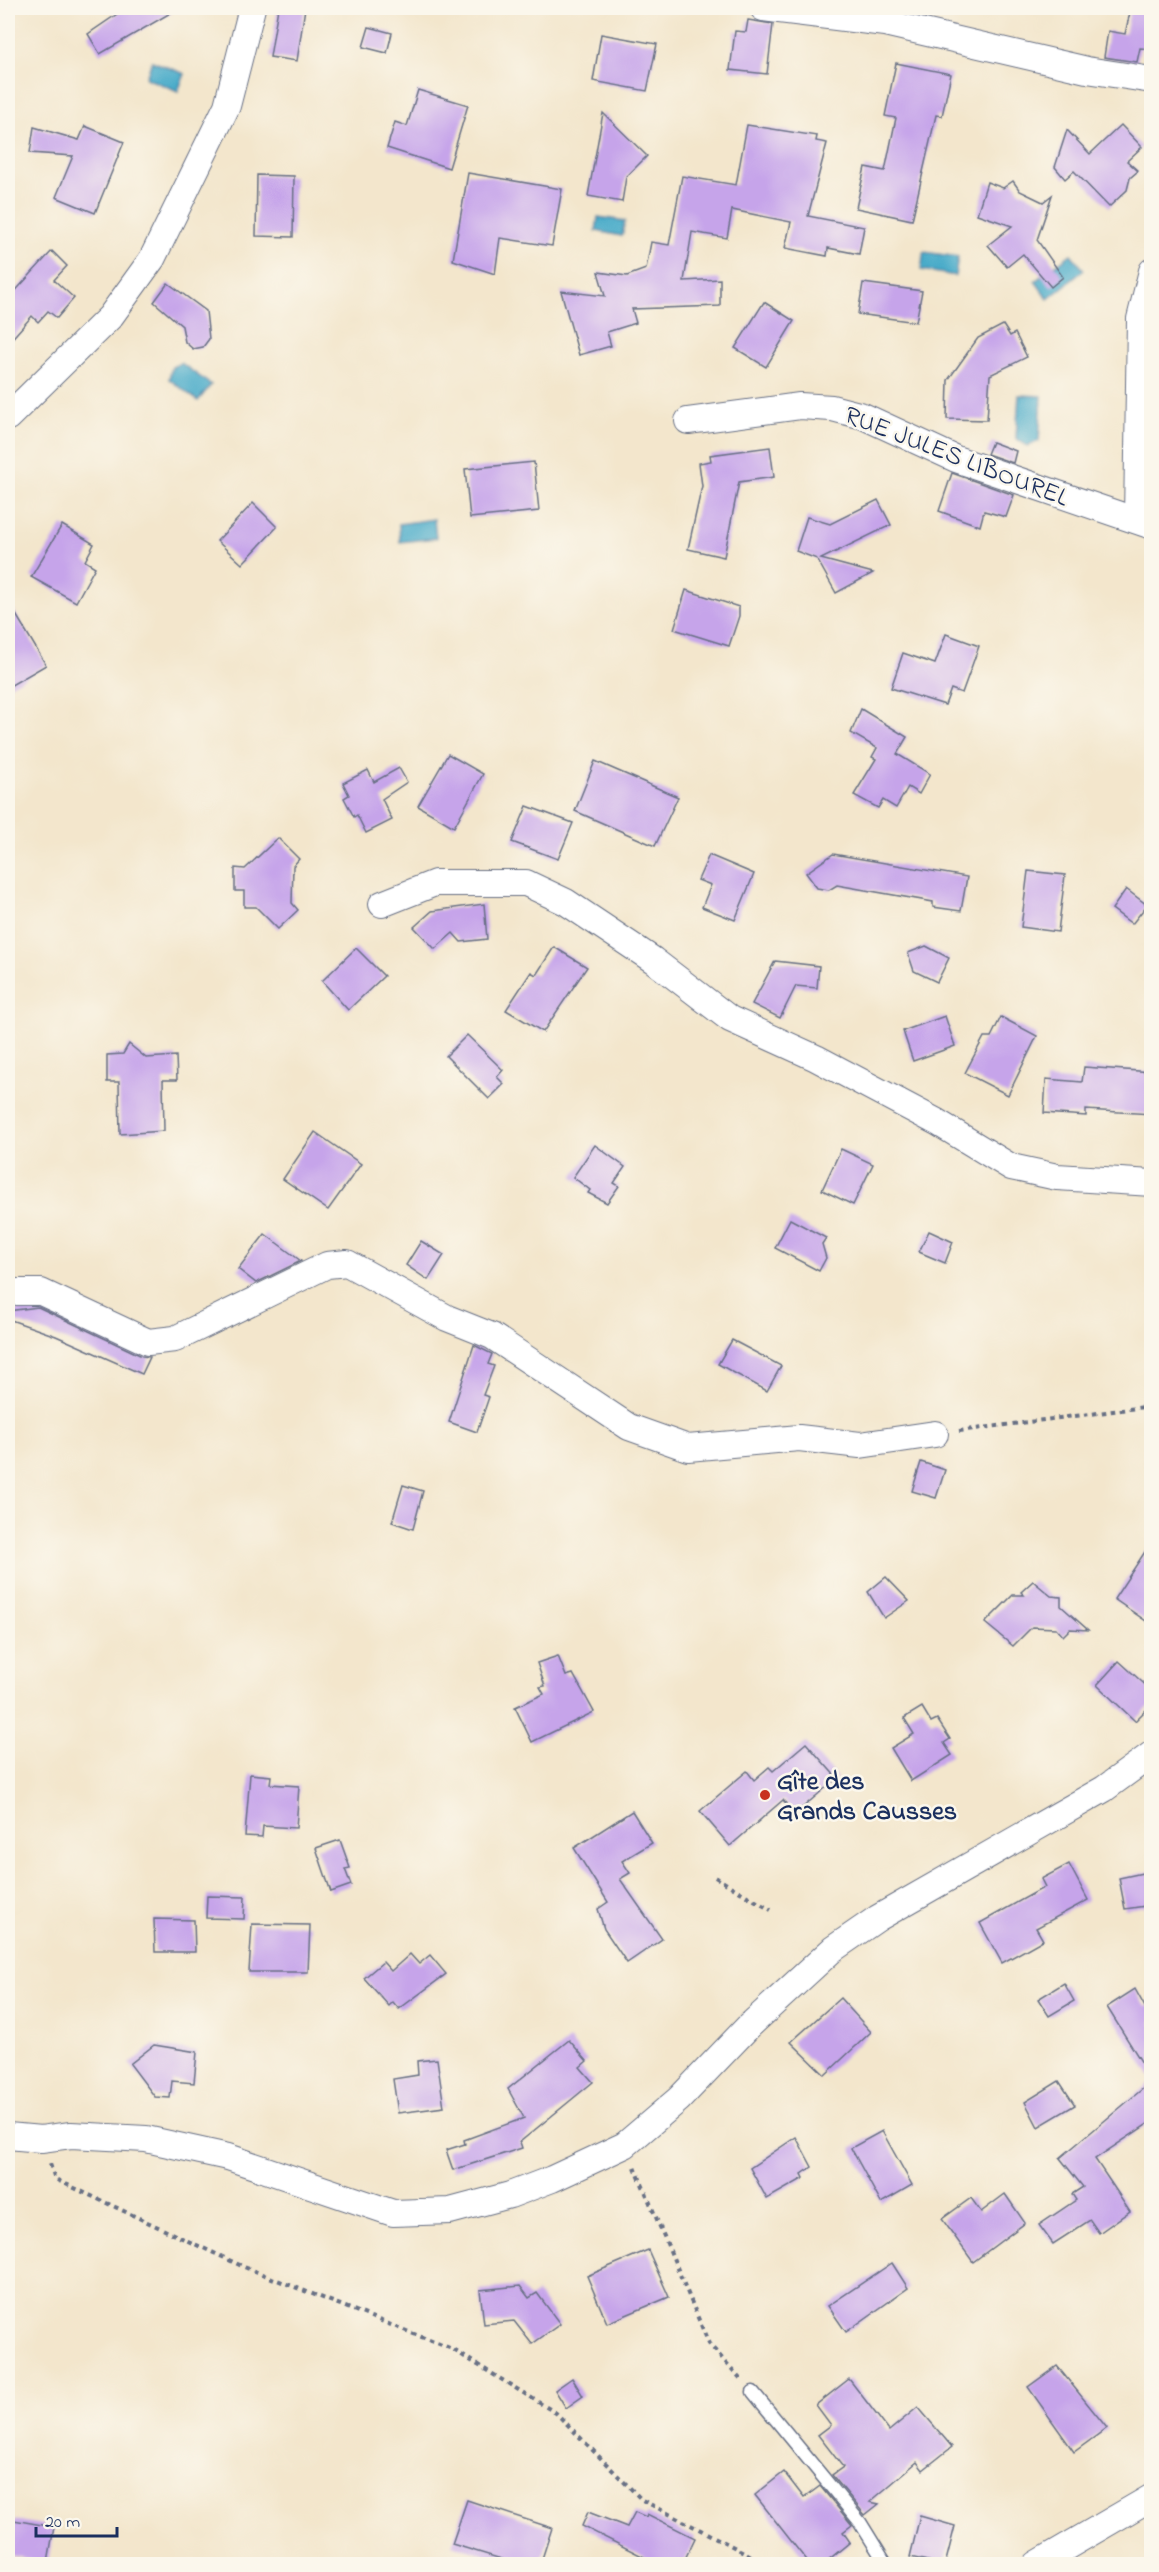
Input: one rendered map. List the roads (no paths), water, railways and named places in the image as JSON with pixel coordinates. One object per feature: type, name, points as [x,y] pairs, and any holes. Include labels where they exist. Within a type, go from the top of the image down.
[{"type":"street","points":[[8,417],[110,317],[152,259],[227,106],[252,8]]},
{"type":"street","points":[[764,8],[885,23],[1087,70],[1152,80]]},
{"type":"street","points":[[1144,523],[1140,319],[1152,271]]},
{"type":"street","name":"RUE JULES LIBOUREL","points":[[688,421],[800,406],[832,408],[863,416],[956,459],[1144,523]]},
{"type":"street","points":[[382,904],[435,883],[526,883],[566,902],[652,960],[730,1019],[816,1058],[937,1122],[1011,1167],[1057,1177],[1152,1183]]},
{"type":"street","points":[[8,1292],[41,1292],[148,1342],[176,1339],[327,1265],[347,1263],[447,1318],[492,1336],[628,1427],[688,1448],[799,1438],[860,1445],[934,1434]]},
{"type":"street","points":[[8,2136],[41,2139],[71,2135],[146,2139],[228,2157],[393,2213],[450,2211],[510,2195],[552,2180],[625,2145],[679,2099],[748,2026],[833,1949],[878,1918],[1104,1789],[1152,1754]]},
{"type":"street","points":[[1037,2565],[1152,2497]]},
{"type":"lane","points":[[753,2392],[860,2522],[885,2565]]},
{"type":"water","points":[[152,61],[185,74],[178,91],[146,78]]},
{"type":"water","points":[[598,217],[625,221],[622,236],[596,231]]},
{"type":"water","points":[[924,252],[958,257],[955,276],[921,270]]},
{"type":"water","points":[[1071,254],[1084,270],[1048,299],[1035,281]]},
{"type":"water","points":[[181,363],[211,385],[198,401],[169,379],[172,367]]},
{"type":"water","points":[[1019,395],[1042,396],[1039,441],[1027,446],[1016,438]]},
{"type":"water","points":[[434,519],[436,538],[400,542],[399,524]]},
{"type":"place","name":"Gîte des Grands Causses","points":[[765,1795]]}]
